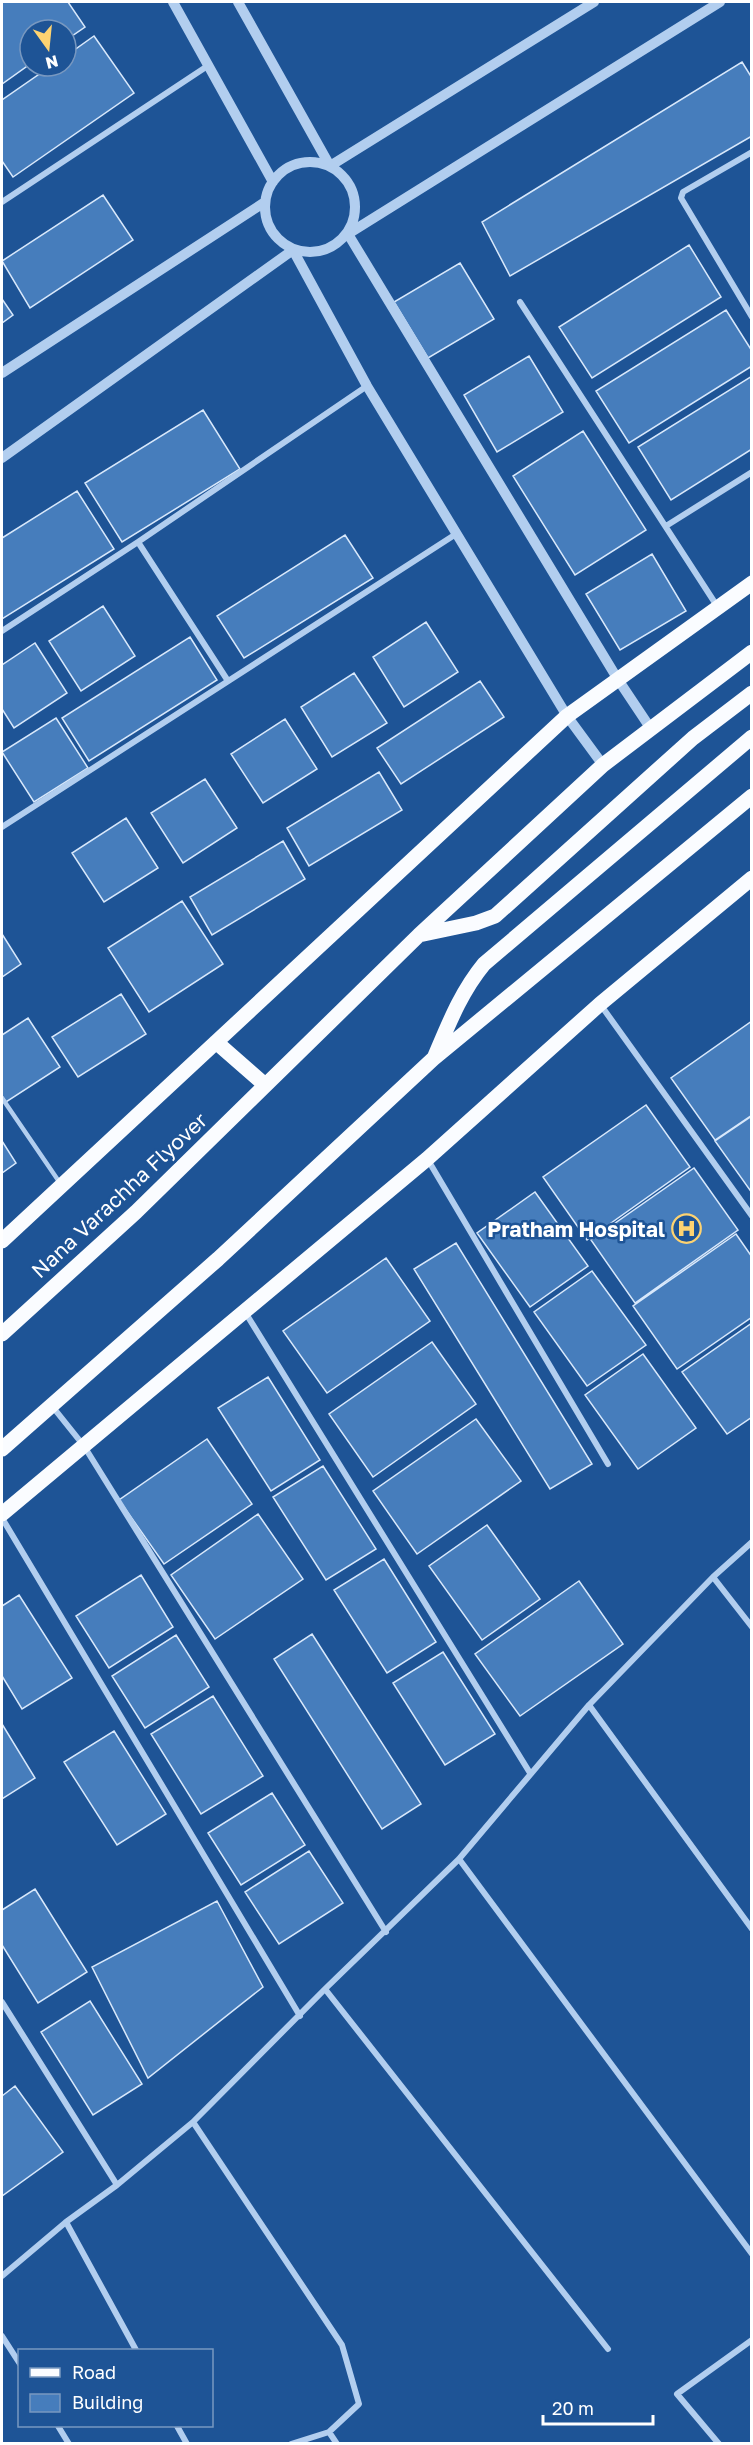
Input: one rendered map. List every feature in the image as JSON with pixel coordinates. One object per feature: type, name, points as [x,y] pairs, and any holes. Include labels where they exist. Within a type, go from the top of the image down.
[{"type":"main road","points":[[2,1241],[567,716],[752,583]]},
{"type":"main road","name":"Nana Varachha Flyover","points":[[2,1334],[136,1212],[419,935],[603,765],[752,652]]},
{"type":"main road","points":[[419,935],[476,923],[495,916],[693,738],[752,693]]},
{"type":"main road","points":[[433,1059],[457,1002],[468,983],[484,964],[752,737]]},
{"type":"main road","points":[[2,1449],[218,1259],[433,1059],[752,796]]},
{"type":"main road","points":[[2,1516],[427,1159],[600,1004],[752,878]]},
{"type":"main road","points":[[216,1042],[265,1085]]},
{"type":"street","points":[[173,2],[273,182]]},
{"type":"street","points":[[238,2],[330,166]]},
{"type":"street","points":[[330,166],[594,2]]},
{"type":"street","points":[[348,234],[354,220],[356,205],[353,190],[345,177],[330,166],[319,162],[304,162],[290,166],[273,182],[265,202],[265,217],[271,230],[281,242],[294,250],[308,253],[323,251],[720,2]]},
{"type":"street","points":[[2,202],[209,65]]},
{"type":"street","points":[[752,152],[683,192],[681,198],[752,317]]},
{"type":"street","points":[[2,373],[265,202]]},
{"type":"street","points":[[348,234],[617,678],[651,729]]},
{"type":"street","points":[[294,250],[367,386],[567,716],[603,765]]},
{"type":"street","points":[[2,458],[294,250]]},
{"type":"street","points":[[520,302],[717,607]]},
{"type":"street","points":[[2,631],[138,542],[367,386]]},
{"type":"street","points":[[666,526],[752,472]]},
{"type":"street","points":[[2,827],[456,534]]},
{"type":"street","points":[[138,542],[228,681]]},
{"type":"street","points":[[600,1004],[752,1216]]},
{"type":"street","points":[[427,1159],[608,1464]]},
{"type":"street","points":[[245,1312],[530,1773]]},
{"type":"street","points":[[51,1405],[84,1446],[386,1932]]},
{"type":"street","points":[[2,1516],[300,2016]]},
{"type":"street","points":[[2,2276],[66,2222],[117,2185],[193,2122],[459,1859],[589,1705],[713,1577],[752,1542]]},
{"type":"street","points":[[713,1577],[752,1627]]},
{"type":"street","points":[[589,1705],[752,1929]]},
{"type":"street","points":[[459,1859],[752,2254]]},
{"type":"street","points":[[325,1989],[608,2349]]},
{"type":"street","points":[[2,2002],[117,2185]]},
{"type":"street","points":[[193,2122],[342,2345],[359,2404],[329,2432],[291,2444]]},
{"type":"street","points":[[66,2222],[135,2349]]},
{"type":"street","points":[[2,2336],[18,2361]]},
{"type":"street","points":[[719,2444],[677,2394],[752,2340]]},
{"type":"street","points":[[59,2427],[69,2444]]},
{"type":"street","points":[[178,2427],[187,2444]]},
{"type":"street","points":[[329,2432],[337,2444]]},
{"type":"lane","points":[[2,1098],[62,1185]]},
{"type":"building","points":[[2,2],[68,2],[85,27],[78,32],[78,18],[18,18],[18,73],[2,84]]},
{"type":"building","points":[[94,36],[134,93],[13,177],[2,161],[2,100],[34,78],[78,78],[78,47]]},
{"type":"building","points":[[742,62],[752,78],[752,136],[510,276],[482,222]]},
{"type":"building","points":[[103,195],[133,240],[30,308],[2,261]]},
{"type":"building","points":[[689,245],[721,297],[592,378],[559,327]]},
{"type":"building","points":[[460,263],[494,319],[428,358],[394,302]]},
{"type":"building","points":[[2,299],[13,315],[2,323]]},
{"type":"building","points":[[726,310],[752,351],[752,366],[629,443],[596,391]]},
{"type":"building","points":[[529,356],[563,412],[497,452],[464,395]]},
{"type":"building","points":[[752,376],[752,449],[671,500],[638,447]]},
{"type":"building","points":[[203,410],[240,469],[122,542],[85,483]]},
{"type":"building","points":[[583,431],[646,530],[575,575],[513,476]]},
{"type":"building","points":[[77,491],[114,549],[2,619],[2,538]]},
{"type":"building","points":[[345,535],[373,578],[244,658],[217,616]]},
{"type":"building","points":[[652,554],[686,611],[620,650],[586,594]]},
{"type":"building","points":[[103,606],[135,656],[81,691],[49,641]]},
{"type":"building","points":[[426,622],[458,672],[404,707],[373,657]]},
{"type":"building","points":[[190,637],[217,680],[89,761],[62,718]]},
{"type":"building","points":[[35,643],[67,693],[14,728],[2,709],[2,665]]},
{"type":"building","points":[[354,673],[387,723],[332,757],[301,707]]},
{"type":"building","points":[[480,681],[504,717],[401,784],[377,748]]},
{"type":"building","points":[[56,718],[88,768],[34,802],[2,752]]},
{"type":"building","points":[[285,719],[317,769],[263,803],[231,754]]},
{"type":"building","points":[[379,772],[402,810],[309,866],[287,828]]},
{"type":"building","points":[[205,779],[237,828],[183,863],[151,813]]},
{"type":"building","points":[[126,818],[158,868],[104,902],[72,853]]},
{"type":"building","points":[[283,841],[305,879],[212,935],[190,897]]},
{"type":"building","points":[[182,901],[223,964],[149,1012],[108,948]]},
{"type":"building","points":[[2,934],[21,964],[2,977]]},
{"type":"building","points":[[121,994],[146,1034],[78,1077],[52,1037]]},
{"type":"building","points":[[28,1018],[60,1067],[6,1102],[2,1096],[2,1035]]},
{"type":"building","points":[[752,1021],[752,1115],[715,1140],[671,1078]]},
{"type":"building","points":[[646,1105],[690,1167],[587,1240],[543,1177]]},
{"type":"building","points":[[752,1116],[752,1193],[715,1141]]},
{"type":"building","points":[[2,1141],[16,1163],[2,1173]]},
{"type":"building","points":[[694,1168],[738,1230],[635,1303],[591,1240]]},
{"type":"building","points":[[535,1192],[588,1266],[530,1307],[477,1233]]},
{"type":"building","points":[[736,1234],[752,1257],[752,1317],[677,1369],[633,1306]]},
{"type":"building","points":[[456,1243],[592,1464],[550,1489],[414,1269]]},
{"type":"building","points":[[386,1258],[430,1321],[327,1393],[283,1331]]},
{"type":"building","points":[[592,1271],[646,1345],[587,1386],[534,1312]]},
{"type":"building","points":[[752,1323],[752,1417],[727,1434],[682,1372]]},
{"type":"building","points":[[432,1342],[476,1404],[373,1477],[329,1414]]},
{"type":"building","points":[[643,1354],[696,1428],[638,1469],[585,1395]]},
{"type":"building","points":[[268,1377],[320,1460],[271,1491],[218,1408]]},
{"type":"building","points":[[476,1419],[521,1481],[417,1554],[373,1491]]},
{"type":"building","points":[[207,1439],[252,1504],[164,1564],[119,1500]]},
{"type":"building","points":[[323,1466],[376,1549],[326,1580],[273,1497]]},
{"type":"building","points":[[258,1514],[303,1579],[215,1639],[171,1575]]},
{"type":"building","points":[[487,1525],[540,1599],[482,1640],[429,1566]]},
{"type":"building","points":[[384,1559],[436,1642],[387,1673],[334,1590]]},
{"type":"building","points":[[141,1575],[173,1627],[109,1668],[76,1616]]},
{"type":"building","points":[[579,1581],[623,1644],[520,1716],[475,1654]]},
{"type":"building","points":[[19,1595],[72,1678],[22,1709],[2,1676],[2,1606]]},
{"type":"building","points":[[312,1634],[421,1804],[382,1829],[274,1659]]},
{"type":"building","points":[[176,1635],[209,1687],[145,1728],[112,1676]]},
{"type":"building","points":[[443,1652],[495,1734],[445,1765],[393,1683]]},
{"type":"building","points":[[213,1696],[263,1776],[201,1814],[151,1734]]},
{"type":"building","points":[[2,1724],[35,1778],[2,1799]]},
{"type":"building","points":[[114,1731],[166,1814],[117,1845],[64,1762]]},
{"type":"building","points":[[272,1793],[305,1845],[241,1885],[208,1833]]},
{"type":"building","points":[[309,1851],[343,1903],[279,1944],[245,1892]]},
{"type":"building","points":[[35,1889],[87,1972],[38,2003],[2,1945],[2,1910]]},
{"type":"building","points":[[217,1901],[263,1987],[148,2078],[92,1967]]},
{"type":"building","points":[[90,2001],[142,2084],[93,2115],[41,2032]]},
{"type":"building","points":[[15,2086],[63,2152],[2,2196],[2,2096]]},
{"type":"place","name":"Pratham Hospital","points":[[686,1229]]}]
